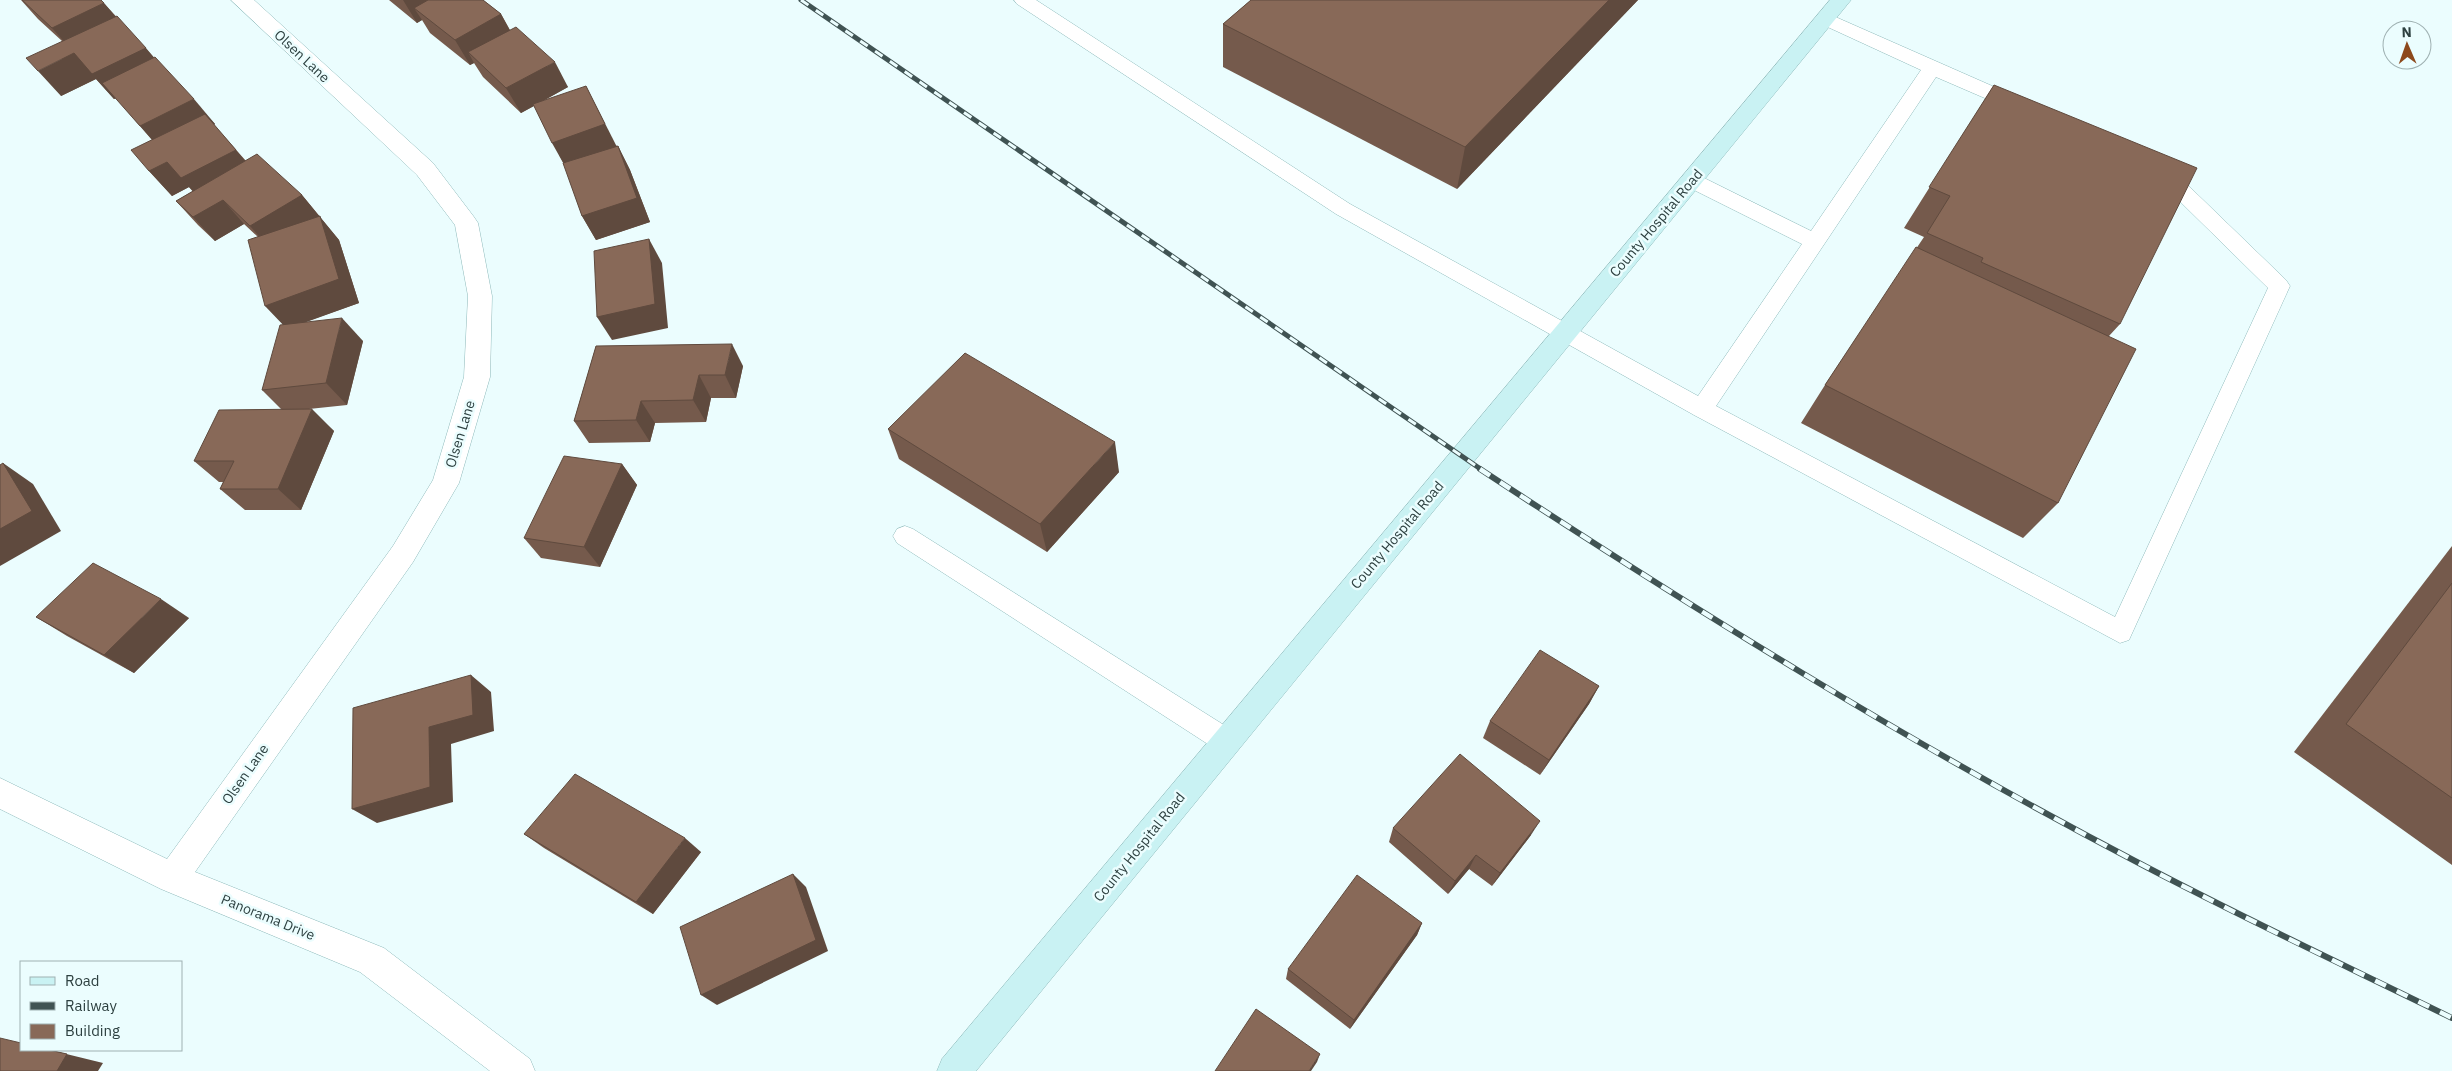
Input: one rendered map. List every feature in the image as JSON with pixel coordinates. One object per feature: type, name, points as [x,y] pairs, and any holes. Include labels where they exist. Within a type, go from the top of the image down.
[{"type":"main road","name":"County Hospital Road","points":[[954,1071],[1833,10]]},
{"type":"street","name":"Olsen Lane","points":[[172,878],[403,554],[446,483],[477,377],[480,296],[466,223],[425,169],[242,0]]},
{"type":"street","name":"Panorama Drive","points":[[0,793],[172,878],[372,960],[518,1071]]},
{"type":"lane","points":[[1023,0],[1343,209],[1564,334],[2120,632],[2279,286],[2156,166],[2147,162]]},
{"type":"lane","points":[[1833,10],[1932,68],[2040,115]]},
{"type":"lane","points":[[1702,409],[1932,68]]},
{"type":"lane","points":[[1692,180],[1815,242]]},
{"type":"lane","points":[[905,536],[1226,741]]},
{"type":"building","points":[[22,0],[101,0],[104,3],[52,28]]},
{"type":"building","points":[[428,0],[483,0],[501,14],[455,40],[414,8]]},
{"type":"building","points":[[1251,0],[1609,0],[1465,147],[1223,24]]},
{"type":"building","points":[[117,16],[146,48],[92,74],[74,53],[38,71],[26,58]]},
{"type":"building","points":[[516,27],[555,62],[506,88],[468,52]]},
{"type":"building","points":[[155,57],[194,99],[140,126],[102,83]]},
{"type":"building","points":[[1994,85],[2197,168],[2120,324],[1981,262],[1983,258],[1927,233],[1950,196],[1929,187]]},
{"type":"building","points":[[586,86],[605,124],[552,143],[533,104]]},
{"type":"building","points":[[205,114],[236,150],[181,178],[167,162],[149,171],[131,150]]},
{"type":"building","points":[[618,146],[637,198],[582,216],[563,163]]},
{"type":"building","points":[[257,154],[302,195],[250,226],[223,200],[193,217],[176,201]]},
{"type":"building","points":[[320,216],[339,279],[265,306],[248,240]]},
{"type":"building","points":[[649,239],[655,304],[597,317],[594,251]]},
{"type":"building","points":[[1916,247],[2136,349],[2058,503],[1825,385]]},
{"type":"building","points":[[342,318],[326,383],[262,390],[280,325]]},
{"type":"building","points":[[732,344],[725,375],[699,375],[693,400],[641,401],[636,420],[574,421],[596,346]]},
{"type":"building","points":[[965,353],[1115,442],[1040,524],[888,429]]},
{"type":"building","points":[[312,409],[278,489],[220,489],[234,461],[194,461],[219,410]]},
{"type":"building","points":[[564,456],[622,464],[584,547],[524,538]]},
{"type":"building","points":[[3,463],[32,511],[0,529],[0,465]]},
{"type":"building","points":[[93,563],[161,599],[104,655],[36,617]]},
{"type":"building","points":[[2452,583],[2452,798],[2346,724]]},
{"type":"building","points":[[1540,650],[1599,686],[1549,760],[1490,721]]},
{"type":"building","points":[[471,675],[473,715],[429,727],[430,787],[352,809],[353,708]]},
{"type":"building","points":[[1460,754],[1540,821],[1500,873],[1476,855],[1455,881],[1393,828]]},
{"type":"building","points":[[575,774],[685,838],[636,902],[524,834]]},
{"type":"building","points":[[793,874],[816,940],[701,995],[680,927]]},
{"type":"building","points":[[1357,875],[1422,923],[1354,1020],[1288,969]]},
{"type":"building","points":[[1256,1009],[1320,1054],[1309,1071],[1215,1071]]},
{"type":"building","points":[[0,1038],[20,1043],[20,1051],[54,1051],[67,1054],[57,1071],[0,1071]]},
{"type":"railway","points":[[801,0],[1482,470]]},
{"type":"railway","points":[[1480,469],[1640,573],[1803,673],[1967,770],[2174,881],[2452,1018]]}]
